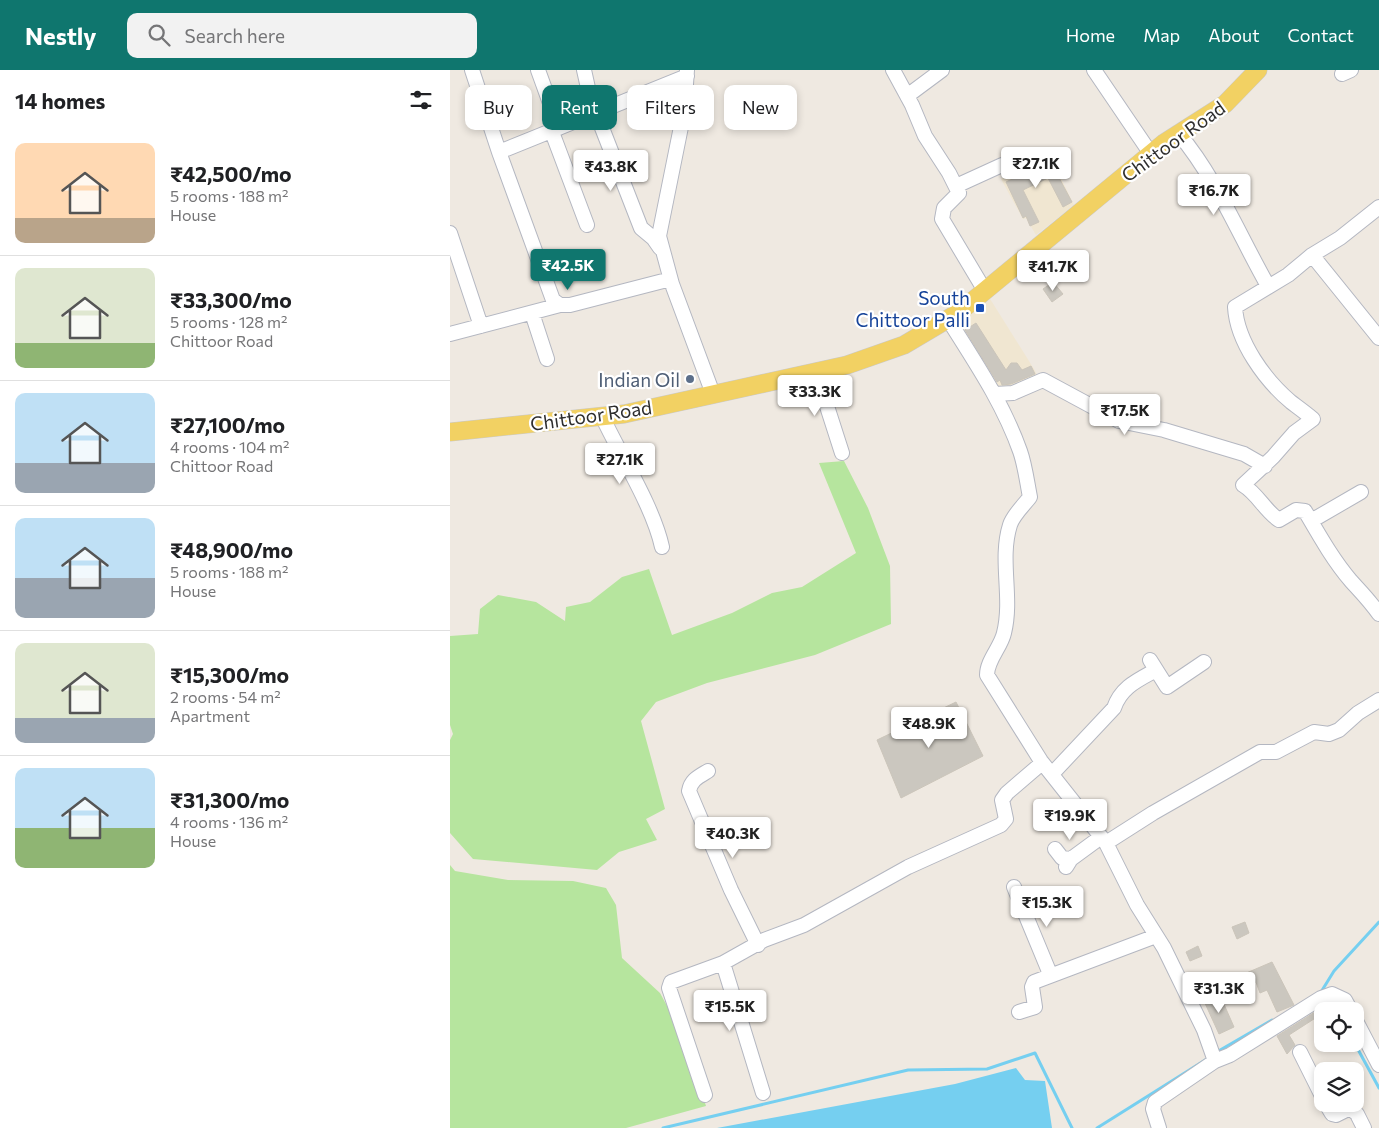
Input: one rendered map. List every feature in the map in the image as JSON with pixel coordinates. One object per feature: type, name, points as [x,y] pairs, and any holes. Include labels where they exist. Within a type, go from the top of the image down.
[{"type":"main road","name":"Chittoor Road","points":[[450,432],[624,414],[847,365],[904,345],[948,319],[985,291],[1151,154],[1225,104],[1258,70]]},
{"type":"street","points":[[472,70],[499,152],[553,300],[560,305]]},
{"type":"street","points":[[538,70],[542,85]]},
{"type":"street","points":[[584,70],[587,85]]},
{"type":"street","points":[[893,70],[925,136],[959,193],[944,208],[942,219],[985,291]]},
{"type":"street","points":[[907,96],[942,70]]},
{"type":"street","points":[[1094,70],[1151,154]]},
{"type":"street","points":[[617,104],[687,73],[684,112],[659,236],[672,284],[713,394]]},
{"type":"street","points":[[499,152],[555,130],[587,225]]},
{"type":"street","points":[[604,130],[641,228],[653,238],[662,250]]},
{"type":"street","points":[[1179,134],[1192,150],[1210,179],[1268,286]]},
{"type":"street","points":[[956,186],[1002,165]]},
{"type":"street","points":[[1379,207],[1340,238],[1312,255],[1288,275],[1235,307],[1238,324],[1264,374],[1292,402],[1313,419],[1294,433],[1265,466],[1243,485],[1254,493],[1270,514],[1279,520],[1296,510],[1305,511],[1336,561],[1379,614]]},
{"type":"street","points":[[450,233],[481,326]]},
{"type":"street","points":[[1312,255],[1379,338]]},
{"type":"street","points":[[450,334],[657,282],[666,280],[672,284]]},
{"type":"street","points":[[532,313],[547,360]]},
{"type":"street","points":[[948,319],[995,394],[1021,453],[1030,497],[1010,523],[1006,544],[1008,595],[1004,631],[999,649],[987,667],[987,675],[1042,763],[1104,840],[1204,1030],[1215,1062]]},
{"type":"street","points":[[816,372],[842,453]]},
{"type":"street","points":[[995,394],[1013,392],[1043,380],[1119,421],[1164,430],[1244,454],[1265,466]]},
{"type":"street","points":[[602,416],[642,494],[659,533],[662,547]]},
{"type":"street","points":[[1311,521],[1361,492]]},
{"type":"street","points":[[1052,774],[1114,708],[1116,700],[1128,685],[1156,670],[1150,660],[1167,687],[1204,662]]},
{"type":"street","points":[[1055,849],[1068,863],[1104,840],[1260,752],[1276,752],[1314,732],[1329,734],[1339,730],[1358,713],[1379,700]]},
{"type":"street","points":[[705,1095],[669,988],[673,980],[723,963],[764,940],[804,925],[931,856],[1002,824],[1006,819],[1002,800],[1007,793],[1042,763]]},
{"type":"street","points":[[708,771],[696,778],[691,784],[689,791],[731,890],[758,945]]},
{"type":"street","points":[[1014,888],[1048,969],[1049,976]]},
{"type":"street","points":[[1019,1012],[1034,1007],[1032,987],[1034,982],[1156,936]]},
{"type":"street","points":[[723,963],[763,1093]]},
{"type":"street","points":[[1315,1002],[1332,994],[1346,1002]]},
{"type":"street","points":[[1159,1128],[1153,1109],[1155,1102],[1215,1062],[1230,1055],[1314,1002]]},
{"type":"street","points":[[1364,1036],[1379,1064]]},
{"type":"street","points":[[1300,1052],[1314,1080]]},
{"type":"street","points":[[1331,1112],[1336,1115],[1342,1112]]},
{"type":"street","points":[[1355,1112],[1364,1128]]},
{"type":"shaded area","points":[[1050,156],[1074,205],[1036,235],[1026,218],[1023,219],[1001,179]]},
{"type":"shaded area","points":[[987,294],[1039,379],[997,391],[955,323]]},
{"type":"green space","points":[[844,461],[868,508],[890,566],[891,624],[815,655],[707,683],[656,702],[641,721],[665,809],[646,819],[657,840],[619,852],[597,870],[473,859],[450,833],[450,740],[453,734],[450,725],[450,636],[478,634],[480,609],[498,595],[536,602],[565,621],[566,607],[590,602],[622,577],[649,569],[672,635],[732,613],[772,593],[802,587],[856,553],[819,463]]},
{"type":"green space","points":[[450,865],[455,871],[508,880],[573,881],[606,888],[616,905],[622,958],[660,993],[684,1037],[706,1106],[626,1128],[450,1128]]},
{"type":"water","points":[[1016,1068],[1025,1080],[1045,1081],[1052,1128],[717,1128],[955,1084]]},
{"type":"building","points":[[1050,161],[1072,202],[1063,207],[1048,178],[1023,190],[1039,222],[1030,226],[1026,216],[1023,218],[1006,182]]},
{"type":"building","points":[[1053,282],[1063,294],[1052,302],[1043,289]]},
{"type":"building","points":[[976,323],[1006,370],[1011,363],[1017,363],[1022,370],[1031,366],[1035,374],[1011,384],[1002,385],[1000,380],[997,382],[965,330]]},
{"type":"building","points":[[956,702],[983,756],[901,798],[877,740]]},
{"type":"building","points":[[1245,922],[1249,933],[1237,939],[1232,927]]},
{"type":"building","points":[[1198,946],[1202,956],[1190,961],[1186,952]]},
{"type":"building","points":[[1272,962],[1294,1005],[1277,1012],[1267,990],[1260,993],[1256,982],[1234,992],[1230,980]]},
{"type":"building","points":[[1219,993],[1234,1027],[1219,1034],[1204,1001]]},
{"type":"building","points":[[1314,1013],[1314,1019],[1289,1035],[1295,1045],[1287,1054],[1277,1036]]},
{"type":"waterway","points":[[1321,992],[1334,971],[1379,922]]},
{"type":"waterway","points":[[1215,1053],[1272,1020]]},
{"type":"waterway","points":[[1359,1052],[1379,1088]]},
{"type":"waterway","points":[[663,1128],[908,1070],[987,1069],[1035,1053],[1072,1128]]},
{"type":"waterway","points":[[1097,1128],[1210,1057]]},
{"type":"place","name":"South Chittoor Palli","points":[[980,308]]},
{"type":"place","name":"Indian Oil","points":[[690,379]]}]
